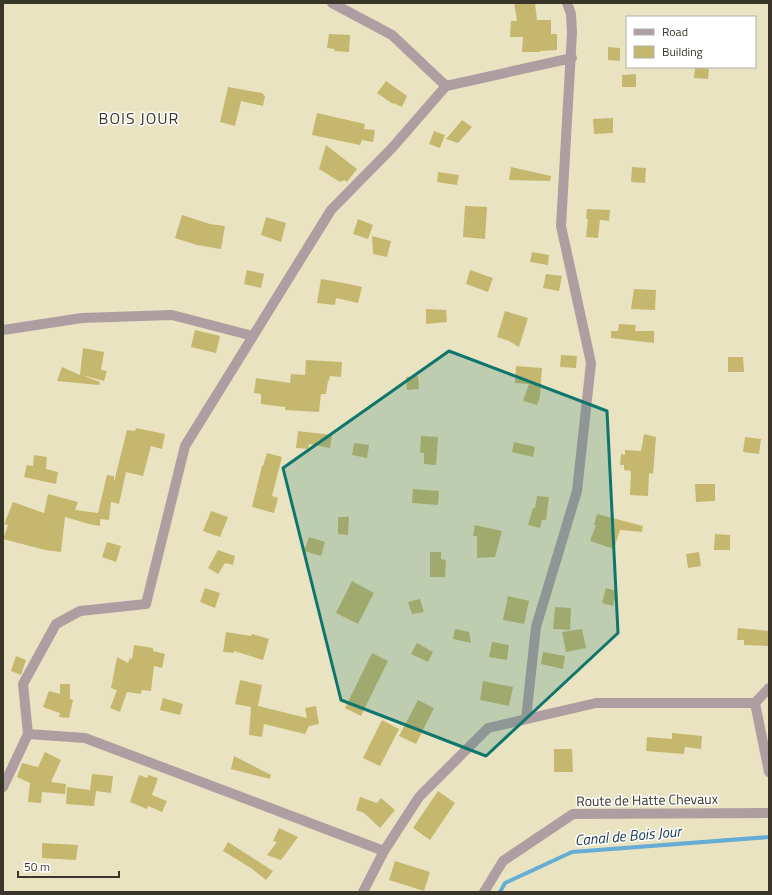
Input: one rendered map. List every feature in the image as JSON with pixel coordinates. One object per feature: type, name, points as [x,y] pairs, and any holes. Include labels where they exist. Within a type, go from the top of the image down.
[{"type":"street","points":[[332,3],[392,35],[446,86]]},
{"type":"street","points":[[526,719],[536,627],[577,492],[591,363],[561,226],[572,58],[571,14],[567,3]]},
{"type":"street","points":[[3,787],[28,734],[23,684],[56,624],[80,611],[146,604],[185,446],[331,210],[392,148],[446,86],[572,58]]},
{"type":"street","points":[[3,330],[82,318],[172,315],[253,336]]},
{"type":"street","points":[[363,892],[384,851],[419,797],[488,728],[596,703],[755,703],[769,688]]},
{"type":"street","points":[[755,703],[769,772]]},
{"type":"street","points":[[28,734],[85,738],[384,851]]},
{"type":"street","name":"Route de Hatte Chevaux","points":[[484,892],[503,862],[573,814],[769,813]]},
{"type":"highlighted area","points":[[449,351],[607,411],[618,633],[486,756],[341,700],[283,468]]},
{"type":"building","points":[[514,3],[535,3],[537,20],[551,20],[551,34],[557,34],[557,50],[522,52],[523,37],[510,37],[511,21],[517,21]]},
{"type":"building","points":[[329,34],[350,35],[349,52],[334,51],[335,49],[327,48]]},
{"type":"building","points":[[608,47],[620,48],[620,61],[608,60]]},
{"type":"building","points":[[695,68],[709,69],[708,79],[694,78]]},
{"type":"building","points":[[636,74],[636,87],[622,87],[622,75]]},
{"type":"building","points":[[386,81],[407,96],[402,107],[393,104],[377,93]]},
{"type":"building","points":[[228,87],[262,93],[265,96],[263,106],[241,101],[235,126],[220,122]]},
{"type":"building","points":[[317,113],[365,124],[364,129],[375,130],[373,142],[362,140],[360,145],[312,135]]},
{"type":"building","points":[[613,118],[613,133],[594,134],[593,119]]},
{"type":"building","points":[[462,120],[472,127],[458,143],[446,139]]},
{"type":"building","points":[[434,131],[445,135],[440,148],[429,144]]},
{"type":"building","points":[[326,145],[357,169],[347,182],[344,180],[340,182],[319,169]]},
{"type":"building","points":[[511,167],[551,176],[550,181],[509,180]]},
{"type":"building","points":[[632,167],[646,168],[645,183],[631,182]]},
{"type":"building","points":[[438,172],[459,175],[457,185],[437,182]]},
{"type":"building","points":[[465,206],[487,207],[485,239],[463,237]]},
{"type":"building","points":[[587,209],[610,210],[609,221],[600,220],[598,238],[586,237],[588,219],[586,219]]},
{"type":"building","points":[[182,215],[210,224],[225,226],[221,249],[197,245],[175,238]]},
{"type":"building","points":[[266,217],[286,223],[281,242],[261,235]]},
{"type":"building","points":[[358,219],[373,225],[368,239],[353,234]]},
{"type":"building","points":[[372,236],[391,241],[387,257],[373,254]]},
{"type":"building","points":[[532,252],[549,255],[548,265],[530,262]]},
{"type":"building","points":[[247,270],[264,274],[261,288],[244,284]]},
{"type":"building","points":[[470,270],[493,278],[488,292],[466,284]]},
{"type":"building","points":[[546,274],[562,276],[559,291],[543,288]]},
{"type":"building","points":[[321,279],[362,287],[358,303],[336,298],[335,305],[317,303]]},
{"type":"building","points":[[634,289],[656,290],[655,310],[631,309]]},
{"type":"building","points":[[426,309],[446,310],[447,322],[426,324]]},
{"type":"building","points":[[505,311],[528,318],[519,347],[509,341],[497,337]]},
{"type":"building","points":[[619,324],[636,325],[635,331],[654,331],[654,343],[611,338],[611,331],[618,331]]},
{"type":"building","points":[[195,330],[220,336],[216,353],[191,347]]},
{"type":"building","points":[[83,348],[104,352],[101,370],[107,371],[104,381],[82,375],[100,382],[99,385],[57,381],[62,367],[80,375]]},
{"type":"building","points":[[561,355],[577,356],[576,368],[560,367]]},
{"type":"building","points":[[728,357],[743,357],[744,372],[728,372]]},
{"type":"building","points":[[306,360],[342,362],[341,377],[330,376],[326,394],[321,394],[319,412],[285,410],[285,407],[261,404],[261,394],[254,393],[256,378],[290,383],[291,374],[305,375]]},
{"type":"building","points":[[516,366],[542,368],[540,397],[537,405],[523,401],[529,384],[515,383]]},
{"type":"building","points":[[418,376],[419,389],[407,390],[406,377]]},
{"type":"building","points":[[136,428],[165,434],[162,449],[151,446],[143,476],[126,472],[119,504],[111,502],[109,520],[100,519],[100,526],[65,517],[61,552],[45,550],[3,539],[8,525],[4,524],[13,502],[44,513],[48,494],[78,502],[75,510],[98,513],[107,475],[114,476],[114,482],[127,430],[135,431]]},
{"type":"building","points":[[298,431],[332,435],[330,448],[309,444],[308,449],[296,448]]},
{"type":"building","points":[[644,434],[656,437],[653,474],[649,473],[648,496],[630,495],[631,471],[624,470],[624,465],[620,465],[621,454],[625,455],[625,450],[641,451]]},
{"type":"building","points":[[421,436],[438,437],[436,465],[424,464],[424,453],[420,453]]},
{"type":"building","points":[[745,437],[761,439],[759,454],[743,452]]},
{"type":"building","points":[[514,442],[535,447],[533,457],[512,452]]},
{"type":"building","points":[[354,443],[369,445],[367,458],[352,455]]},
{"type":"building","points":[[267,453],[282,457],[272,496],[278,498],[274,513],[252,507],[262,466]]},
{"type":"building","points":[[34,455],[47,457],[46,469],[58,472],[56,484],[24,477],[27,465],[33,466]]},
{"type":"building","points":[[695,484],[715,484],[715,501],[696,502]]},
{"type":"building","points":[[413,489],[439,491],[438,505],[412,503]]},
{"type":"building","points":[[537,496],[549,497],[546,520],[542,520],[540,528],[528,525],[533,508],[535,508]]},
{"type":"building","points":[[211,511],[228,517],[220,537],[203,531]]},
{"type":"building","points":[[597,514],[643,526],[642,532],[620,530],[614,549],[590,541],[596,525],[594,525]]},
{"type":"building","points":[[338,517],[349,517],[348,535],[338,534]]},
{"type":"building","points":[[475,525],[502,531],[495,557],[477,558],[477,536],[473,536]]},
{"type":"building","points":[[715,534],[730,535],[730,550],[714,550]]},
{"type":"building","points":[[309,537],[325,542],[321,556],[304,551]]},
{"type":"building","points":[[107,542],[121,546],[116,562],[102,557]]},
{"type":"building","points":[[218,550],[235,556],[233,565],[225,563],[218,574],[208,568]]},
{"type":"building","points":[[430,552],[441,552],[441,559],[446,560],[445,577],[430,577]]},
{"type":"building","points":[[699,552],[701,566],[688,568],[686,554]]},
{"type":"building","points":[[352,581],[374,593],[358,624],[336,613]]},
{"type":"building","points":[[205,588],[220,593],[215,608],[200,602]]},
{"type":"building","points":[[606,588],[617,591],[613,606],[602,603]]},
{"type":"building","points":[[508,596],[529,601],[524,624],[503,620]]},
{"type":"building","points":[[420,599],[424,612],[412,614],[408,602]]},
{"type":"building","points":[[555,607],[571,608],[570,630],[553,629]]},
{"type":"building","points":[[738,628],[769,631],[769,646],[744,645],[744,640],[737,640]]},
{"type":"building","points":[[455,629],[469,632],[471,643],[453,639]]},
{"type":"building","points":[[582,629],[586,648],[566,652],[562,632]]},
{"type":"building","points":[[226,632],[251,636],[252,634],[269,639],[263,660],[234,651],[234,653],[223,652]]},
{"type":"building","points":[[492,642],[509,645],[507,660],[489,657]]},
{"type":"building","points":[[417,643],[433,652],[428,662],[411,654]]},
{"type":"building","points":[[134,645],[153,648],[153,651],[165,654],[162,668],[154,666],[151,691],[142,690],[141,694],[127,692],[120,712],[110,708],[117,690],[111,688],[117,657],[128,663],[130,658],[132,659]]},
{"type":"building","points":[[543,652],[565,656],[563,669],[541,664]]},
{"type":"building","points":[[372,653],[388,661],[361,716],[345,708]]},
{"type":"building","points":[[16,656],[26,660],[21,675],[11,671]]},
{"type":"building","points":[[240,680],[262,685],[258,706],[307,718],[305,708],[316,706],[319,724],[309,726],[305,734],[264,724],[262,737],[249,735],[251,707],[235,704]]},
{"type":"building","points":[[483,681],[513,687],[509,706],[480,700]]},
{"type":"building","points":[[60,684],[70,684],[70,699],[73,700],[69,718],[59,717],[60,713],[43,707],[49,691],[60,694]]},
{"type":"building","points":[[163,698],[183,704],[180,715],[160,710]]},
{"type":"building","points":[[418,700],[434,708],[416,744],[399,736]]},
{"type":"building","points":[[382,720],[399,729],[380,766],[363,758]]},
{"type":"building","points":[[672,733],[702,736],[701,749],[685,747],[684,754],[646,751],[647,737],[672,739]]},
{"type":"building","points":[[554,749],[572,749],[573,772],[554,772]]},
{"type":"building","points":[[45,752],[61,760],[51,782],[66,784],[65,794],[42,792],[41,803],[28,802],[30,783],[17,777],[22,763],[38,767]]},
{"type":"building","points":[[234,756],[271,775],[270,779],[231,769]]},
{"type":"building","points":[[92,774],[113,776],[111,793],[96,791],[94,806],[66,804],[67,787],[90,790]]},
{"type":"building","points":[[139,775],[147,778],[148,775],[158,778],[152,795],[167,801],[162,812],[148,806],[147,809],[130,802]]},
{"type":"building","points":[[438,791],[455,803],[430,840],[413,828]]},
{"type":"building","points":[[360,797],[377,803],[381,798],[395,810],[380,828],[364,813],[356,810]]},
{"type":"building","points":[[279,828],[298,837],[281,860],[267,855],[277,842],[273,841]]},
{"type":"building","points":[[228,842],[273,871],[266,880],[251,868],[223,851]]},
{"type":"building","points":[[42,843],[78,845],[76,860],[42,858]]},
{"type":"building","points":[[395,861],[430,872],[424,891],[389,880]]},
{"type":"waterway","name":"Canal de Bois Jour","points":[[500,892],[505,883],[572,852],[769,837]]},
{"type":"district","name":"BOIS JOUR","points":[[139,118]]}]
